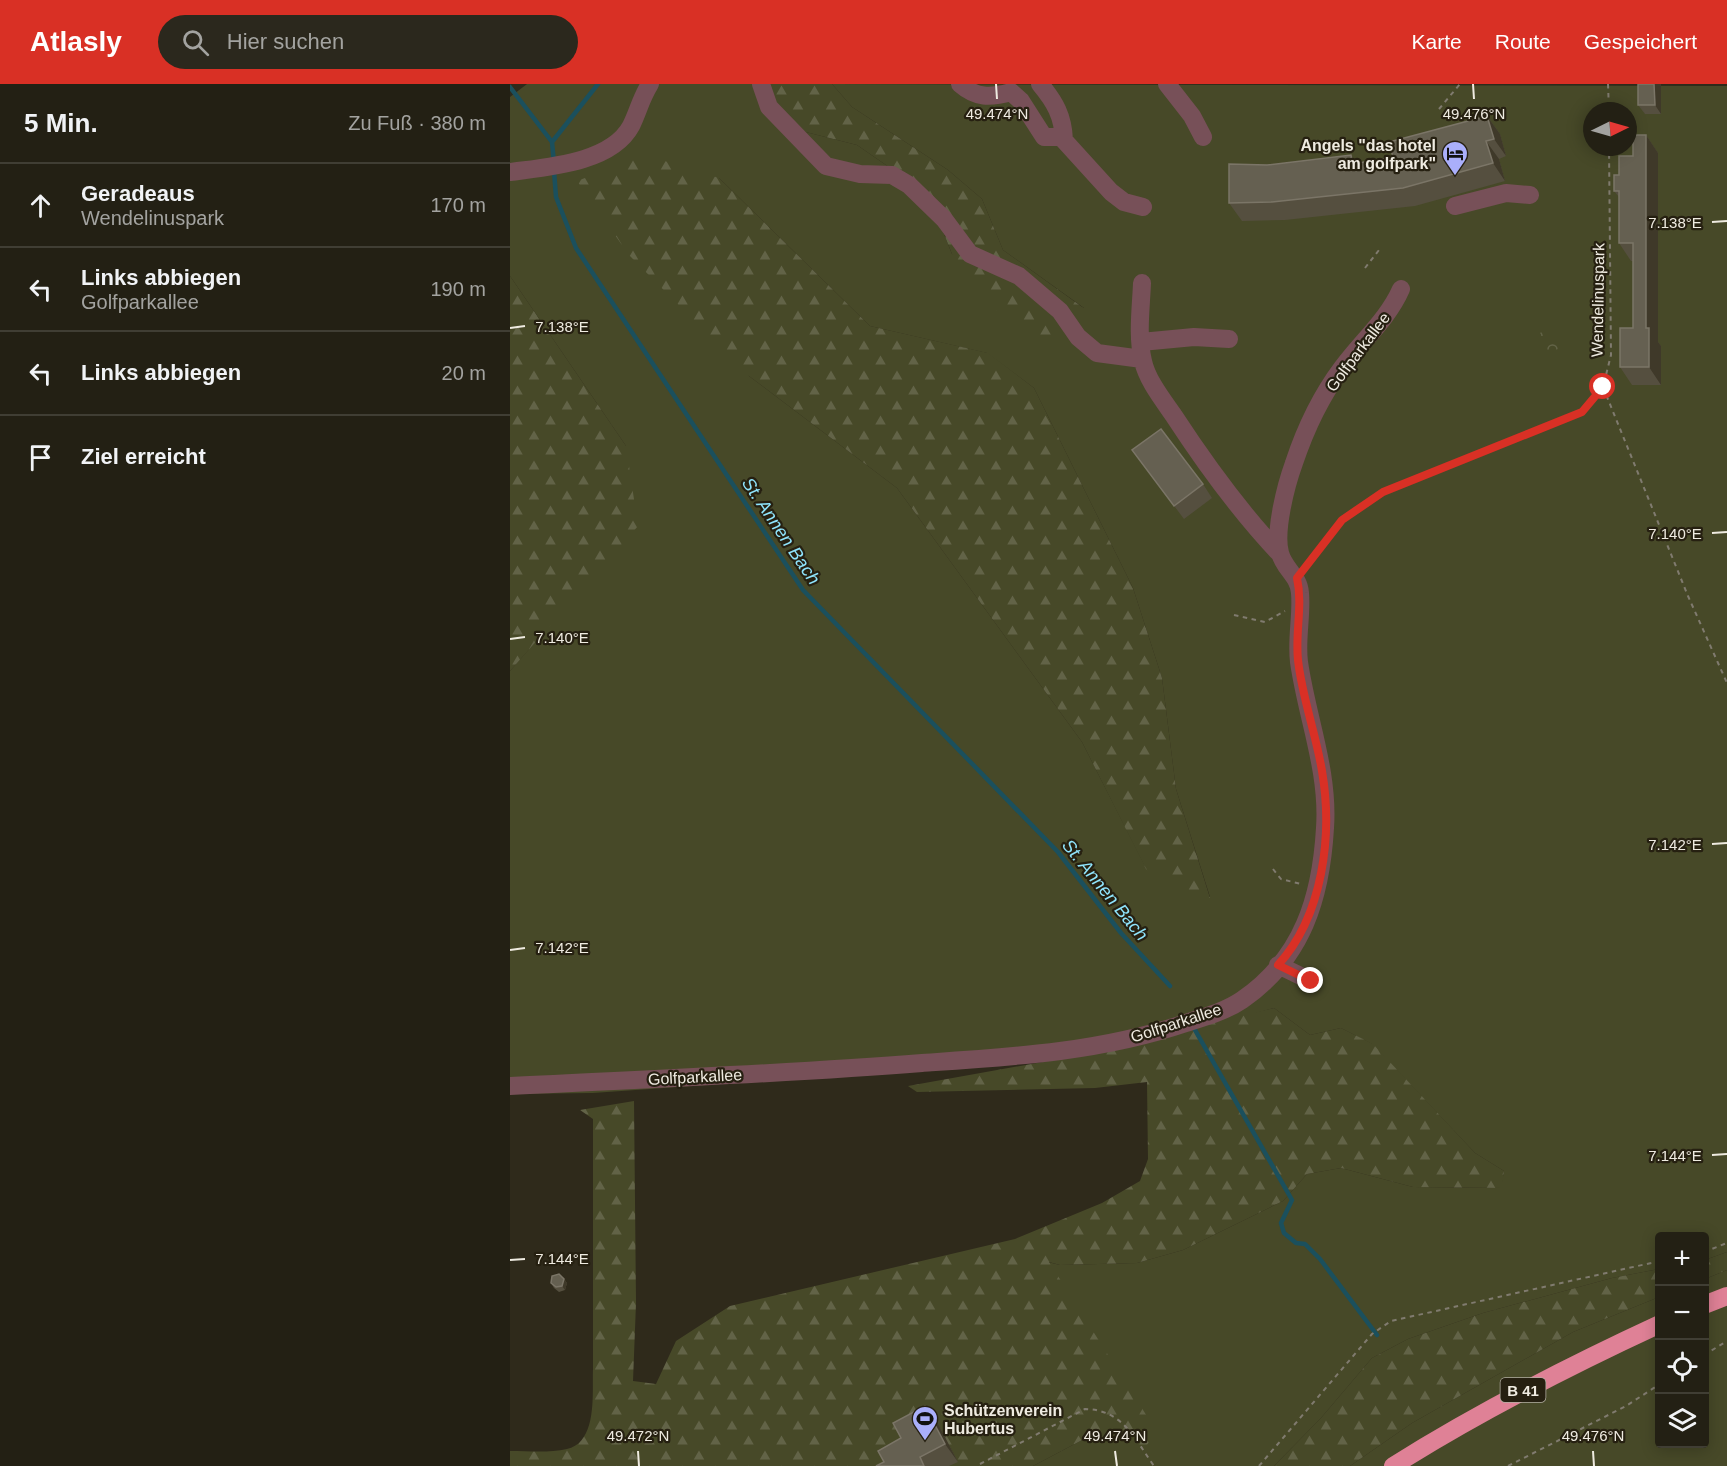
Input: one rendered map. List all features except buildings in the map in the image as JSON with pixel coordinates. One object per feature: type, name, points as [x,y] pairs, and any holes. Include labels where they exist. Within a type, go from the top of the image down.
[{"type":"highway","points":[[1709,1303],[1727,1296]]},
{"type":"highway","name":"B 41","points":[[1393,1466],[1472,1417],[1559,1371],[1655,1326]]},
{"type":"lane","points":[[510,172],[596,156],[618,142],[631,126],[641,97],[650,84]]},
{"type":"lane","points":[[761,84],[770,107],[826,166],[860,174],[892,175],[909,185],[944,219],[970,254],[1019,276],[1060,311],[1078,338],[1097,353],[1142,350],[1194,337],[1229,339]]},
{"type":"lane","points":[[960,84],[973,95],[995,96],[1011,92],[1021,100],[1044,137],[1061,137],[1111,192],[1124,202],[1143,207]]},
{"type":"lane","points":[[1040,84],[1057,106],[1064,126],[1064,140]]},
{"type":"lane","points":[[1167,84],[1192,116],[1203,137]]},
{"type":"lane","points":[[1455,206],[1506,193],[1530,195]]},
{"type":"lane","points":[[1142,283],[1142,350],[1160,395],[1204,462],[1297,578]]},
{"type":"lane","name":"Golfparkallee","points":[[1280,554],[1280,522],[1290,478],[1312,418],[1339,371],[1394,305],[1401,289]]},
{"type":"lane","name":"Golfparkallee","points":[[510,1086],[840,1069],[1072,1051],[1163,1031],[1213,1014],[1242,1000],[1293,949],[1312,912],[1320,874],[1325,824],[1323,773],[1298,660],[1300,595],[1297,578]]},
{"type":"lane","points":[[1278,965],[1311,981]]},
{"type":"path","points":[[1439,109],[1460,84]]},
{"type":"path","points":[[1608,84],[1609,102]]},
{"type":"path","name":"Wendelinuspark","points":[[1297,578],[1342,520],[1383,492],[1582,412],[1603,387],[1611,355],[1609,156]]},
{"type":"path","points":[[1365,268],[1379,250]]},
{"type":"path","points":[[1603,387],[1688,596],[1727,683]]},
{"type":"path","points":[[1234,615],[1265,622],[1287,609],[1286,619]]},
{"type":"path","points":[[1273,869],[1281,879],[1306,885]]},
{"type":"path","points":[[1709,1250],[1727,1243]]},
{"type":"path","points":[[1259,1466],[1376,1330],[1410,1316],[1655,1262]]},
{"type":"path","points":[[1709,1352],[1727,1341]]},
{"type":"path","points":[[1508,1466],[1626,1406],[1655,1387]]},
{"type":"path","points":[[980,1464],[1085,1409],[1101,1409],[1116,1417],[1154,1466]]},
{"type":"green space","points":[[527,84],[754,84],[794,129],[857,145],[928,194],[952,254],[1084,308],[1003,250],[982,199],[948,170],[852,107],[832,84],[1727,86],[1727,1252],[1709,1259],[1709,1232],[1655,1232],[1655,1270],[1612,1278],[1483,1313],[1408,1339],[1372,1358],[1321,1418],[1274,1466],[1033,1466],[1086,1438],[1116,1438],[1048,1262],[1060,1265],[1137,1263],[1183,1250],[1283,1201],[1307,1174],[1341,1168],[1413,1187],[1501,1188],[1504,1171],[1475,1153],[1372,1044],[1341,1028],[1310,1035],[1274,1008],[1143,1044],[1063,1060],[593,1093],[510,1094],[510,671],[536,641],[626,446],[510,276],[510,97]],"holes":[[[719,178],[870,326],[987,353],[1034,388],[1133,588],[1162,678],[1176,789],[1210,897],[1146,868],[1082,742],[897,488],[749,376]]]},
{"type":"green space","points":[[754,84],[832,84],[852,107],[948,170],[982,199],[1003,250],[1085,309],[1052,342],[990,307],[952,254],[928,194],[857,145],[794,129]]},
{"type":"green space","points":[[646,155],[719,178],[870,326],[988,353],[1034,388],[1133,588],[1162,678],[1176,789],[1210,898],[1176,890],[1146,869],[1082,742],[897,488],[749,376],[629,255],[577,181]]},
{"type":"green space","points":[[510,276],[626,446],[638,526],[510,671]]},
{"type":"green space","points":[[1548,330],[1557,333],[1560,342],[1557,351],[1548,354],[1539,351],[1536,342],[1539,333]]},
{"type":"green space","points":[[1274,1008],[1310,1035],[1341,1028],[1373,1044],[1475,1153],[1504,1171],[1502,1188],[1413,1187],[1341,1168],[1307,1174],[1283,1201],[1183,1250],[1137,1263],[1060,1265],[1049,1262],[1157,1432],[1139,1455],[1116,1438],[1086,1438],[1033,1466],[510,1466],[510,1451],[539,1452],[567,1449],[584,1437],[589,1427],[593,1390],[593,1119],[580,1110],[634,1101],[636,1303],[633,1381],[656,1384],[676,1341],[730,1306],[1015,1239],[1102,1203],[1140,1181],[1148,1159],[1147,1082],[1095,1088],[917,1092],[908,1086],[1143,1044],[1223,1020]]},
{"type":"green space","points":[[1727,1252],[1727,1270],[1709,1277],[1709,1259]]},
{"type":"green space","points":[[1655,1270],[1655,1299],[1573,1332],[1412,1423],[1350,1466],[1274,1466],[1321,1418],[1372,1358],[1408,1339],[1483,1313],[1612,1278]]},
{"type":"green space","points":[[1727,1270],[1727,1466],[1350,1466],[1412,1423],[1573,1332],[1655,1299],[1655,1448],[1709,1448],[1709,1277]]},
{"type":"waterway","points":[[552,142],[598,84]]},
{"type":"waterway","name":"St. Annen Bach","points":[[510,87],[552,142],[554,163]]},
{"type":"waterway","name":"St. Annen Bach","points":[[554,171],[556,197],[576,248],[803,590],[1058,852],[1121,933],[1170,986]]},
{"type":"waterway","name":"St. Annen Bach","points":[[1195,1030],[1292,1200],[1281,1223],[1284,1233],[1296,1243],[1305,1244],[1320,1259],[1377,1335]]},
{"type":"place","name":"Angels \"das hotel am golfpark\"","points":[[1455,177]]},
{"type":"place","name":"Schützenverein Hubertus","points":[[925,1442]]},
{"type":"route","points":[[1311,981],[1278,965],[1293,949],[1312,912],[1320,874],[1325,824],[1323,773],[1298,660],[1300,595],[1297,578],[1342,520],[1383,492],[1582,412],[1603,387]]}]
